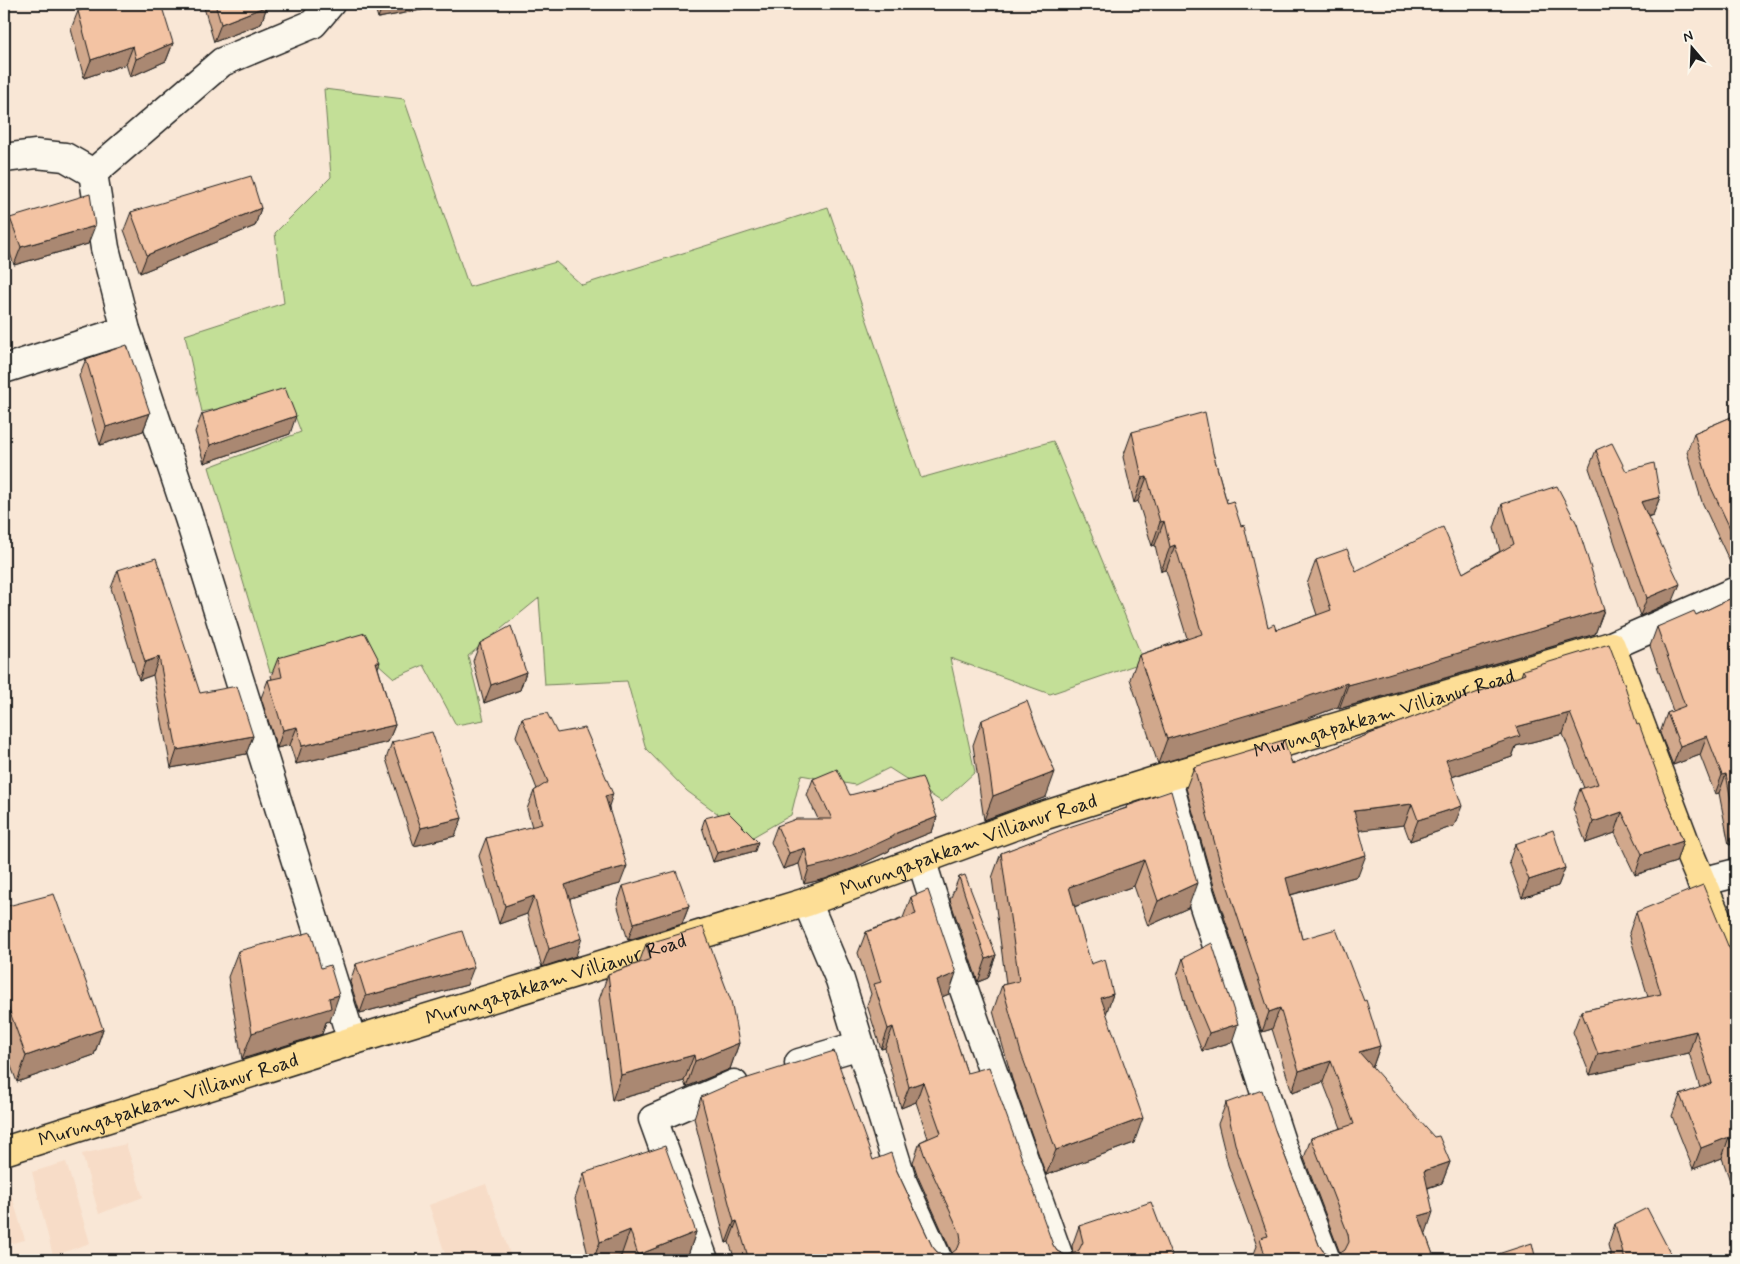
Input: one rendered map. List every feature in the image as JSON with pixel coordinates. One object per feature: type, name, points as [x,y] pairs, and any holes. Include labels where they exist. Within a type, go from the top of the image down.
[{"type":"main road","name":"Murungapakkam Villianur Road","points":[[4,1151],[352,1040],[807,902],[1033,819],[1167,776],[1611,646]]},
{"type":"main road","points":[[1611,646],[1701,882],[1736,963]]},
{"type":"street","points":[[93,173],[222,62],[313,24],[330,4]]},
{"type":"street","points":[[4,158],[36,154],[65,157],[93,173]]},
{"type":"street","points":[[93,173],[104,248],[126,330],[189,518],[352,1040]]},
{"type":"street","points":[[4,369],[126,330]]},
{"type":"street","points":[[1611,646],[1736,591]]},
{"type":"street","points":[[1167,776],[1199,892],[1280,1136],[1326,1260]]},
{"type":"street","points":[[921,859],[943,929],[1060,1260]]},
{"type":"street","points":[[1701,882],[1736,873]]},
{"type":"street","points":[[807,902],[840,980],[903,1183],[938,1260]]},
{"type":"street","points":[[704,1260],[653,1119],[722,1088],[860,1045]]},
{"type":"shaded area","points":[[126,1144],[143,1197],[99,1214],[82,1154]]},
{"type":"shaded area","points":[[66,1162],[90,1243],[53,1256],[32,1172]]},
{"type":"shaded area","points":[[486,1184],[512,1260],[447,1260],[429,1205]]},
{"type":"shaded area","points":[[11,1193],[25,1240],[4,1245],[4,1195]]},
{"type":"green space","points":[[324,89],[404,99],[469,287],[556,262],[582,285],[828,207],[921,478],[1053,441],[1144,662],[1050,694],[950,658],[975,772],[942,802],[889,768],[855,785],[801,775],[791,815],[751,838],[687,791],[646,749],[627,681],[545,685],[539,598],[468,656],[484,720],[456,725],[424,665],[394,678],[358,646],[270,672],[209,467],[301,432],[287,395],[202,412],[185,335],[284,303],[275,233],[331,177]]},
{"type":"building","points":[[98,4],[161,4],[173,43],[136,59],[133,46],[91,60],[78,11]]},
{"type":"building","points":[[215,4],[266,4],[267,6],[221,24]]},
{"type":"building","points":[[251,176],[261,208],[147,255],[131,212]]},
{"type":"building","points":[[90,194],[95,226],[21,247],[10,218]]},
{"type":"building","points":[[127,345],[150,413],[106,427],[86,359]]},
{"type":"building","points":[[285,388],[296,416],[210,445],[202,414]]},
{"type":"building","points":[[1205,412],[1213,453],[1227,503],[1233,501],[1241,526],[1244,525],[1268,627],[1274,624],[1276,630],[1331,610],[1316,560],[1347,549],[1356,571],[1443,527],[1463,573],[1514,544],[1502,504],[1557,486],[1577,524],[1604,610],[1371,679],[1348,685],[1347,683],[1298,700],[1167,739],[1139,655],[1202,634],[1175,545],[1170,547],[1164,521],[1160,522],[1147,477],[1142,478],[1132,432]]},
{"type":"building","points":[[1736,415],[1736,541],[1709,483],[1694,433]]},
{"type":"building","points":[[1612,443],[1626,471],[1654,463],[1660,497],[1641,502],[1680,584],[1647,598],[1596,450]]},
{"type":"building","points":[[156,558],[200,693],[237,686],[253,736],[177,750],[159,657],[145,662],[118,570]]},
{"type":"building","points":[[1736,596],[1736,826],[1726,774],[1722,775],[1707,736],[1680,746],[1667,713],[1685,706],[1657,627],[1694,611],[1696,615]]},
{"type":"building","points":[[511,626],[526,672],[491,685],[480,643]]},
{"type":"building","points":[[365,633],[380,662],[376,662],[395,725],[302,746],[297,727],[283,730],[268,680],[282,677],[278,658]]},
{"type":"building","points":[[1609,644],[1637,725],[1639,724],[1683,841],[1642,854],[1622,812],[1593,822],[1580,789],[1598,784],[1570,713],[1516,727],[1520,736],[1446,760],[1462,806],[1418,820],[1412,804],[1354,811],[1366,855],[1286,878],[1302,939],[1336,929],[1364,1001],[1366,1000],[1380,1046],[1359,1052],[1434,1137],[1439,1136],[1450,1162],[1424,1171],[1433,1212],[1419,1216],[1435,1260],[1259,1260],[1266,1259],[1260,1238],[1268,1236],[1235,1144],[1226,1103],[1262,1090],[1275,1130],[1319,1245],[1323,1251],[1331,1255],[1339,1254],[1345,1250],[1349,1242],[1348,1234],[1311,1138],[1354,1124],[1331,1061],[1299,1071],[1280,1008],[1269,1012],[1221,866],[1194,767],[1284,740],[1292,764],[1525,674],[1523,670]]},
{"type":"building","points":[[1027,701],[1055,772],[993,796],[982,720]]},
{"type":"building","points":[[547,713],[557,733],[585,728],[613,794],[605,796],[627,866],[565,885],[582,938],[549,949],[534,896],[505,906],[486,838],[542,824],[534,791],[548,782],[522,718]]},
{"type":"building","points":[[432,732],[462,818],[421,828],[392,742]]},
{"type":"building","points":[[837,769],[850,795],[922,777],[937,817],[894,834],[894,836],[860,852],[830,863],[809,868],[805,848],[789,853],[777,826],[796,819],[832,819],[813,779]]},
{"type":"building","points":[[1171,791],[1197,883],[1158,901],[1144,860],[1069,887],[1091,964],[1105,959],[1113,994],[1101,998],[1143,1118],[1056,1150],[1021,1053],[1002,985],[1019,981],[1001,853]]},
{"type":"building","points":[[728,812],[758,842],[717,853],[705,818]]},
{"type":"building","points":[[1553,830],[1565,868],[1529,880],[1515,844]]},
{"type":"building","points":[[676,871],[689,906],[634,923],[623,886]]},
{"type":"building","points":[[965,875],[996,955],[986,959],[959,877]]},
{"type":"building","points":[[1703,885],[1729,948],[1736,955],[1736,1156],[1729,1137],[1701,1148],[1680,1095],[1712,1083],[1696,1031],[1598,1054],[1581,1011],[1661,994],[1636,912]]},
{"type":"building","points":[[928,890],[956,973],[937,981],[967,1073],[989,1067],[1053,1245],[1057,1251],[1065,1255],[1073,1254],[1079,1250],[1083,1242],[1079,1226],[1151,1202],[1173,1260],[749,1260],[737,1221],[734,1222],[701,1097],[735,1082],[834,1051],[873,1160],[891,1153],[896,1169],[932,1246],[937,1252],[944,1255],[952,1253],[958,1248],[961,1240],[960,1233],[920,1142],[941,1133],[923,1082],[909,1087],[893,1027],[888,1029],[874,984],[881,982],[866,932],[916,914],[911,897]]},
{"type":"building","points":[[54,894],[103,1029],[26,1056],[4,996],[4,907]]},
{"type":"building","points":[[703,927],[731,1001],[739,1043],[695,1061],[694,1055],[621,1075],[608,974],[651,959],[646,944]]},
{"type":"building","points":[[462,931],[474,967],[366,996],[356,964]]},
{"type":"building","points":[[311,932],[321,968],[330,965],[339,995],[329,998],[331,1008],[252,1033],[238,951]]},
{"type":"building","points":[[1212,943],[1238,1024],[1209,1033],[1194,997],[1183,958]]},
{"type":"building","points":[[665,1146],[696,1232],[638,1255],[630,1230],[600,1242],[584,1173]]},
{"type":"building","points":[[1647,1208],[1674,1260],[1625,1260],[1615,1224]]},
{"type":"building","points":[[1532,1243],[1536,1260],[1500,1260],[1498,1254]]},
{"type":"building","points":[[1736,1254],[1736,1260],[1720,1260]]}]
